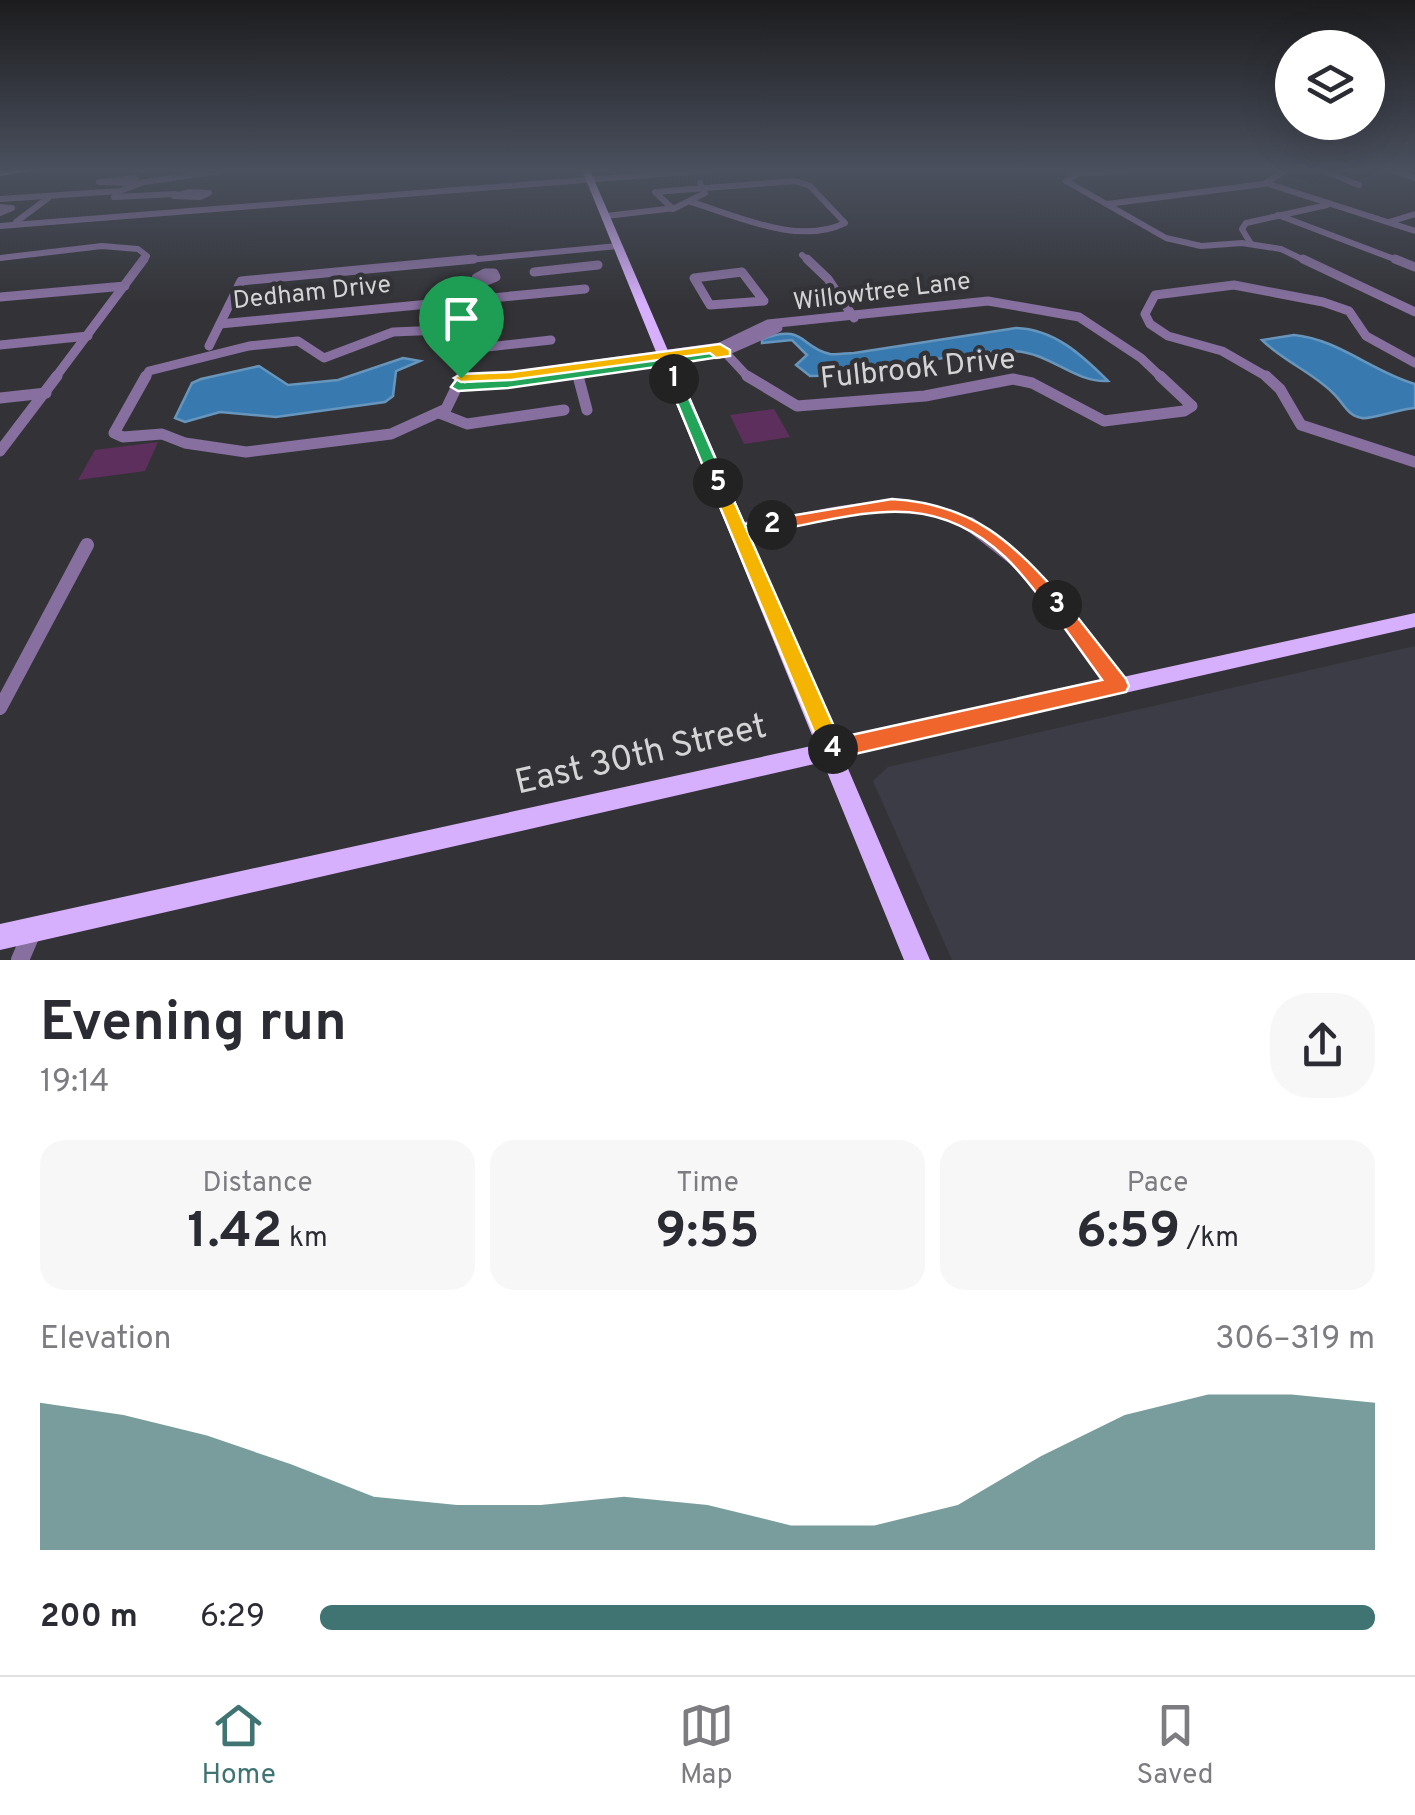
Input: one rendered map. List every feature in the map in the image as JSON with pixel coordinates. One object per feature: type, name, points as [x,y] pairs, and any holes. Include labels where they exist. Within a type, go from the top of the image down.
[{"type":"main road","points":[[606,216],[917,960]]},
{"type":"main road","name":"East 30th Street","points":[[0,937],[1415,620]]},
{"type":"street","points":[[10,225],[30,215]]},
{"type":"street","points":[[32,215],[33,224]]},
{"type":"street","points":[[0,226],[137,215]]},
{"type":"street","points":[[606,216],[617,215]]},
{"type":"street","points":[[736,215],[793,231],[843,226],[840,215]]},
{"type":"street","points":[[1123,215],[1174,241],[1201,246],[1251,244],[1299,256],[1415,312]]},
{"type":"street","points":[[1251,244],[1242,228],[1244,224],[1278,215],[1415,267]]},
{"type":"street","points":[[1362,215],[1415,230]]},
{"type":"street","points":[[1388,222],[1412,215]]},
{"type":"street","points":[[0,258],[130,246],[143,249],[147,256],[0,451]]},
{"type":"street","points":[[209,346],[242,281],[618,246]]},
{"type":"street","points":[[530,254],[538,291]]},
{"type":"street","points":[[1392,257],[1415,254]]},
{"type":"street","points":[[802,255],[828,278],[854,318]]},
{"type":"street","points":[[484,258],[487,296]]},
{"type":"street","points":[[534,272],[598,266]]},
{"type":"street","points":[[345,311],[354,270]]},
{"type":"street","points":[[764,301],[710,306],[694,278],[742,272],[764,301],[780,325]]},
{"type":"street","points":[[1415,362],[1369,338],[1351,313],[1342,308],[1234,285],[1155,295],[1146,318],[1167,335],[1225,352],[1274,383],[1292,417],[1301,425],[1415,462]]},
{"type":"street","points":[[0,297],[126,286]]},
{"type":"street","name":"Dedham Drive","points":[[220,324],[585,289]]},
{"type":"street","name":"Willowtree Lane","points":[[460,383],[508,384],[576,369],[722,350],[780,325],[981,301],[1070,314],[1137,356],[1190,401],[1191,409]]},
{"type":"street","points":[[468,330],[475,333],[460,383],[446,409],[386,436],[246,452],[185,443],[162,434],[121,437],[114,431],[149,370],[249,346],[298,341],[324,358],[394,332],[468,330]]},
{"type":"street","points":[[0,345],[88,336]]},
{"type":"street","points":[[470,349],[551,340]]},
{"type":"street","name":"Fulbrook Drive","points":[[722,350],[754,383],[797,406],[925,396],[1013,378],[1032,383],[1106,422],[1191,409]]},
{"type":"street","points":[[576,369],[586,410]]},
{"type":"street","points":[[0,398],[46,393]]},
{"type":"street","points":[[439,412],[452,421],[467,424],[564,410]]},
{"type":"street","points":[[738,530],[892,505],[918,505],[949,513],[998,542],[1026,566],[1118,686]]},
{"type":"street","points":[[0,708],[87,544]]},
{"type":"street","points":[[20,960],[33,930]]},
{"type":"shaded area","points":[[774,409],[790,437],[744,444],[730,415]]},
{"type":"shaded area","points":[[158,442],[145,471],[78,480],[95,450]]},
{"type":"shaded area","points":[[1415,646],[1415,960],[952,960],[873,781],[888,767]]},
{"type":"water","points":[[1016,328],[1055,338],[1108,381],[1084,377],[1039,356],[1013,351],[810,376],[796,365],[807,355],[792,340],[762,343],[762,339],[776,335],[795,335],[820,351],[839,354]]},
{"type":"water","points":[[1294,335],[1341,349],[1415,384],[1415,408],[1366,418],[1353,415],[1325,386],[1262,340]]},
{"type":"water","points":[[403,358],[420,361],[396,371],[393,396],[385,402],[276,417],[220,412],[185,422],[175,418],[192,383],[201,379],[259,366],[288,385],[338,380]]},
{"type":"route","points":[[461,378],[458,387],[508,384],[666,361],[738,530],[892,505],[918,505],[949,513],[998,542],[1026,566],[1118,686],[830,750],[666,361],[725,353],[720,348],[496,378],[461,378]]}]
